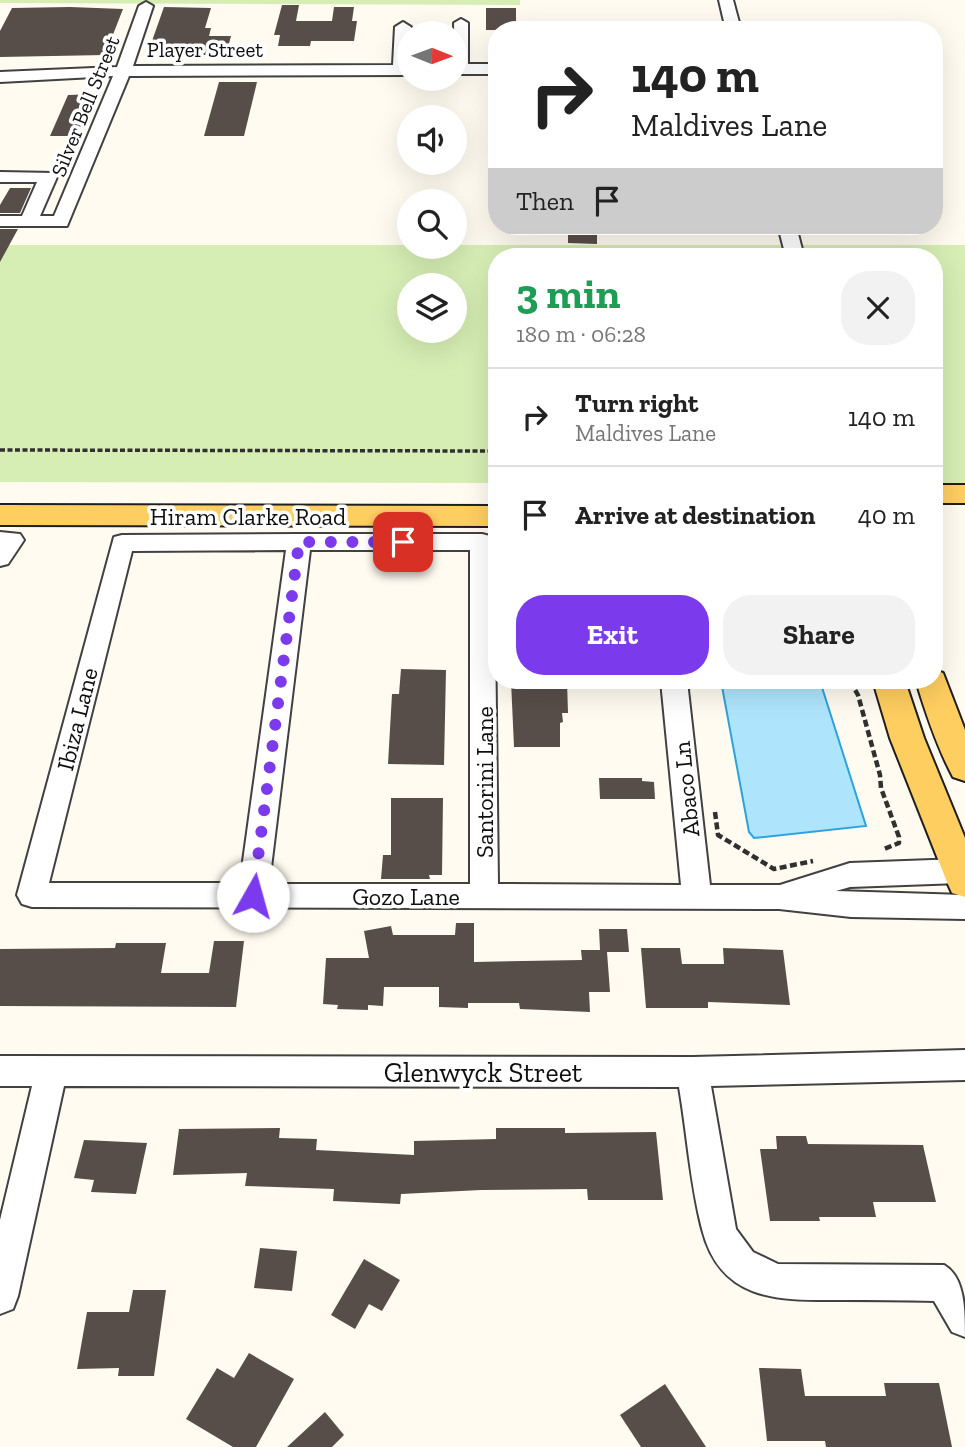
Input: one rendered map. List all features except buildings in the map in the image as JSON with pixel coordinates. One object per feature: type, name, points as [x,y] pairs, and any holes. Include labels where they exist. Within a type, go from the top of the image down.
[{"type":"main road","name":"Hiram Clarke Road","points":[[0,494],[36,504],[285,505],[488,516]]},
{"type":"main road","name":"Hiram Clarke Road","points":[[285,505],[488,494]]},
{"type":"main road","points":[[943,494],[965,494]]},
{"type":"main road","name":"Hiram Clarke Road","points":[[0,515],[36,504]]},
{"type":"main road","points":[[943,515],[965,515]]},
{"type":"main road","points":[[892,689],[907,738],[963,876]]},
{"type":"main road","points":[[935,689],[950,735],[965,768]]},
{"type":"street","points":[[726,0],[732,21]]},
{"type":"street","name":"Silver Bell Street","points":[[29,221],[61,222],[123,71],[146,6]]},
{"type":"street","points":[[467,69],[488,69]]},
{"type":"street","name":"Player Street","points":[[0,78],[123,71],[397,70]]},
{"type":"street","points":[[0,177],[48,177],[29,221],[0,221]]},
{"type":"street","points":[[0,540],[12,540],[0,558]]},
{"type":"street","points":[[253,896],[299,542]]},
{"type":"street","name":"Santorini Lane","points":[[299,542],[482,542],[488,586]]},
{"type":"street","name":"Ibiza Lane","points":[[32,895],[122,543],[299,542]]},
{"type":"street","name":"Santorini Lane","points":[[484,896],[488,689]]},
{"type":"street","name":"Abaco Ln","points":[[675,689],[697,897]]},
{"type":"street","points":[[779,897],[850,875],[898,873],[963,876]]},
{"type":"street","points":[[898,873],[904,905]]},
{"type":"street","name":"Gozo Lane","points":[[32,895],[779,897]]},
{"type":"street","points":[[779,897],[851,905],[965,907]]},
{"type":"street","name":"Glenwyck Street","points":[[0,1071],[693,1072],[965,1065]]},
{"type":"street","points":[[0,1296],[51,1072]]},
{"type":"street","points":[[693,1072],[719,1230],[724,1245],[740,1266],[763,1278],[778,1282],[944,1283],[965,1319]]},
{"type":"path","points":[[0,450],[488,451]]},
{"type":"path","points":[[854,689],[880,775],[881,788],[899,836],[899,844],[880,850]]},
{"type":"path","points":[[713,799],[719,835],[774,869],[825,859]]},
{"type":"green space","points":[[0,0],[520,0],[520,5],[0,3]]},
{"type":"green space","points":[[0,245],[397,245],[397,259],[467,259],[467,245],[965,245],[965,484],[943,484],[943,248],[488,248],[488,483],[0,482]]},
{"type":"water","points":[[722,689],[823,689],[866,826],[754,838],[749,832]]},
{"type":"route","points":[[253,896],[299,542],[403,542]]}]
